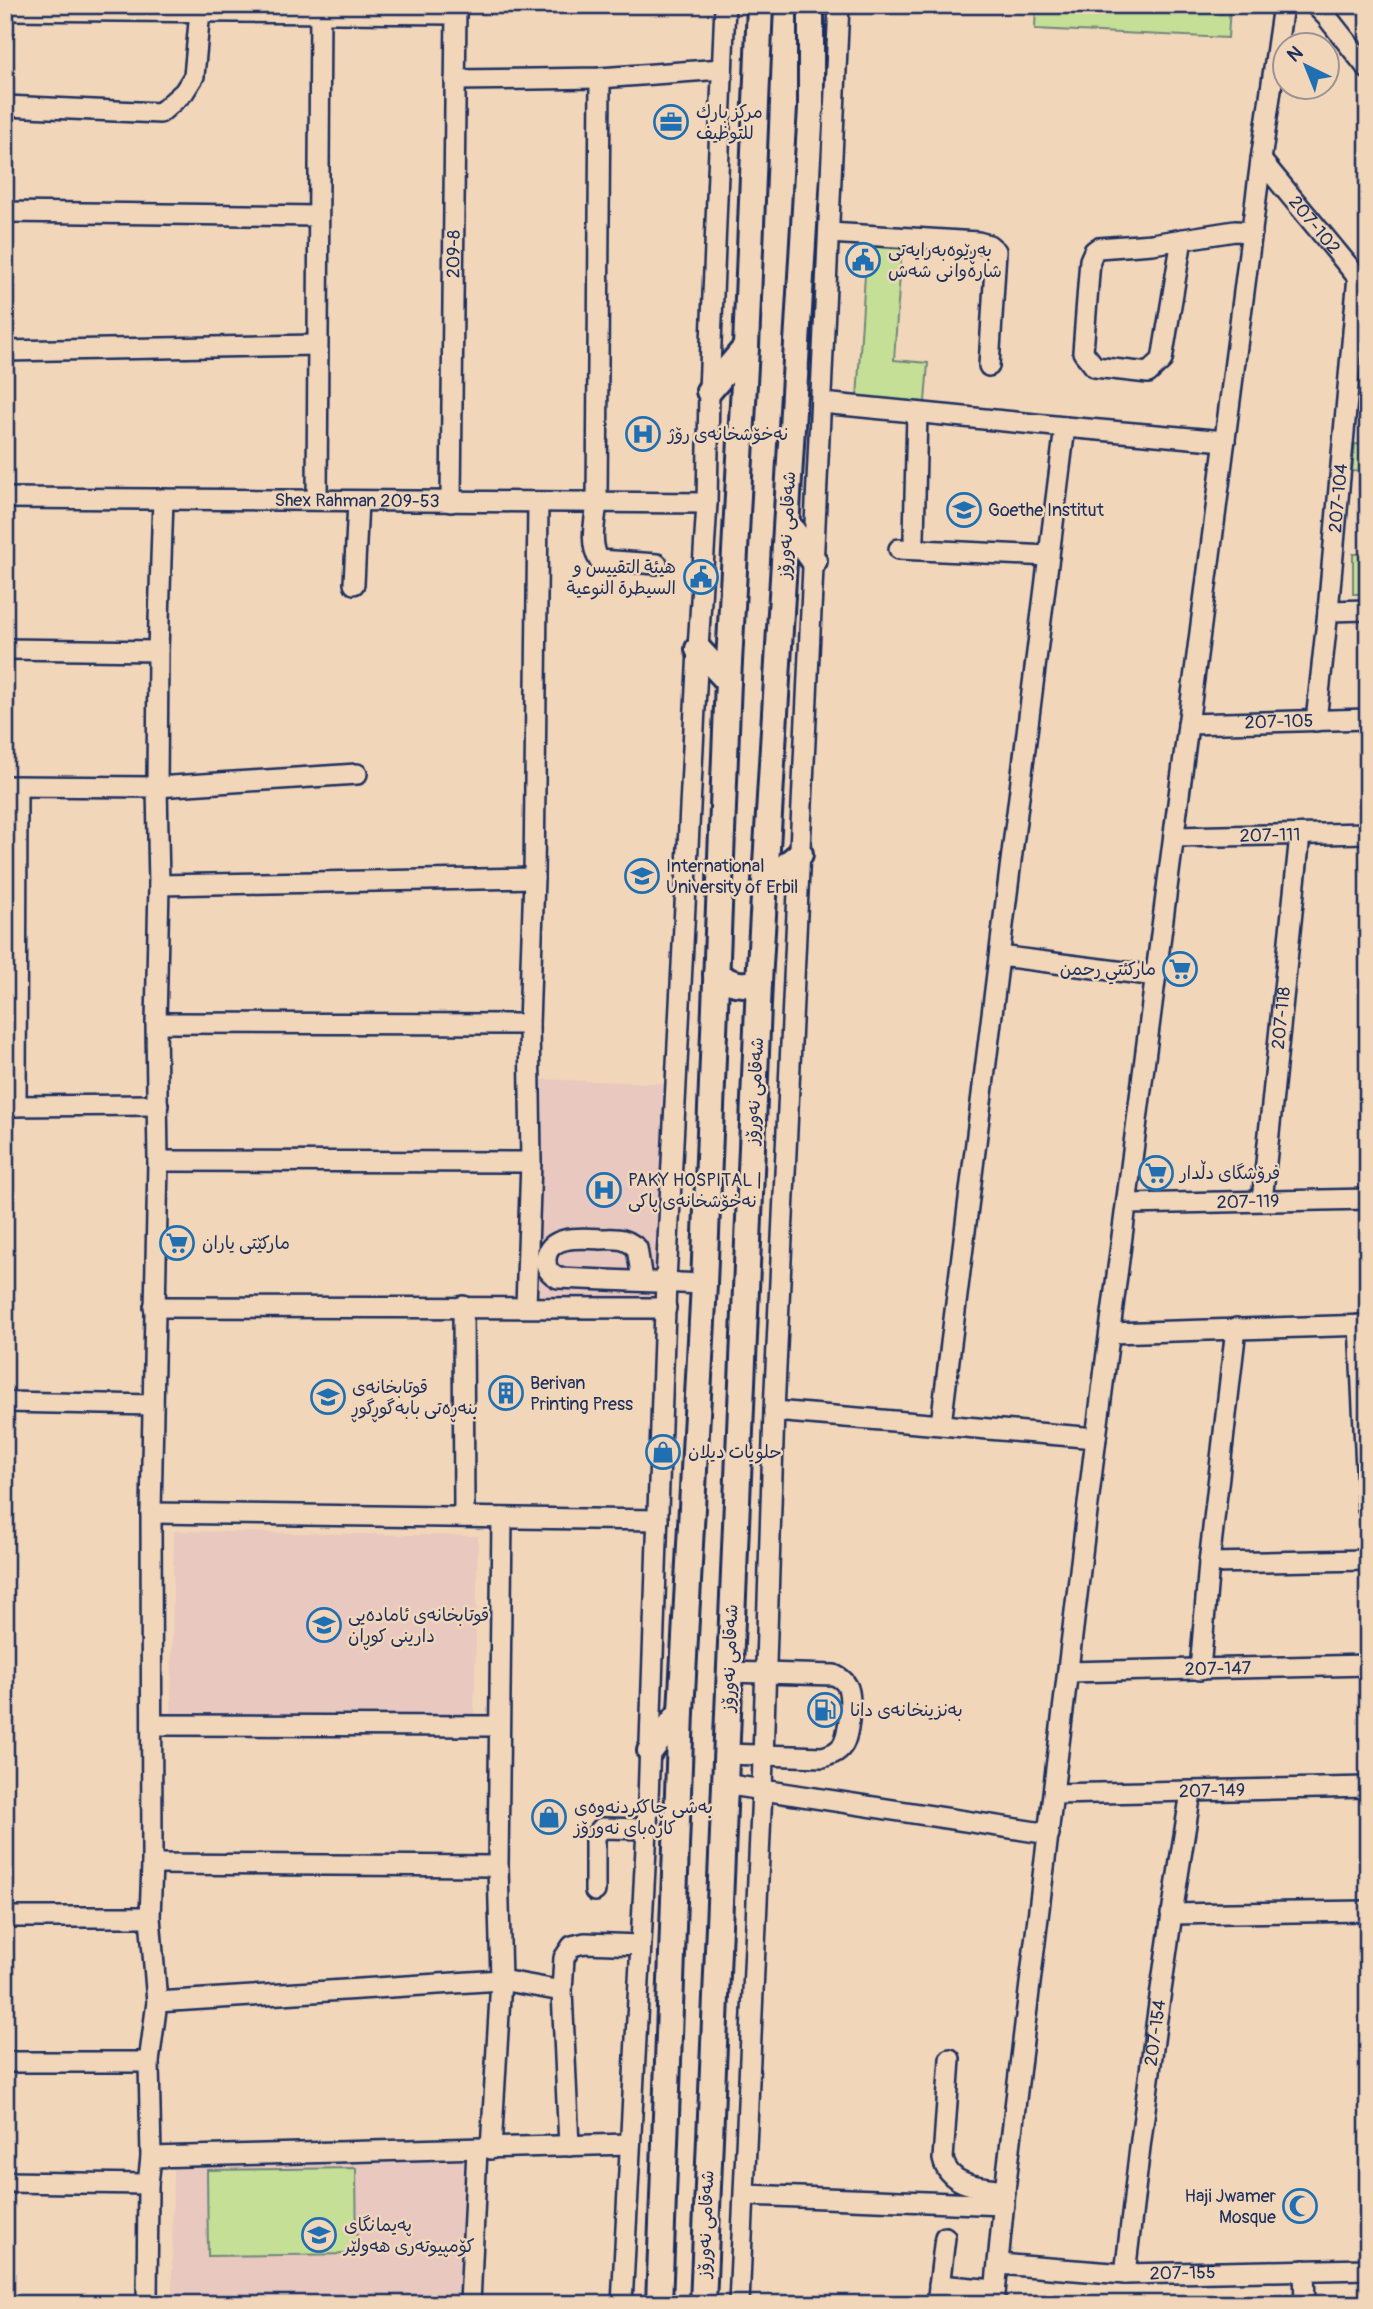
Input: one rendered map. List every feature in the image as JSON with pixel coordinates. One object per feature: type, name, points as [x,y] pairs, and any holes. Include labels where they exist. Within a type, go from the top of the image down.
[{"type":"main road","points":[[659,2304],[681,1712],[704,1284],[728,681],[746,347],[760,5]]},
{"type":"main road","name":"شەقامی نەورۆز","points":[[703,2304],[759,982],[811,108],[811,5]]},
{"type":"main road","points":[[709,391],[746,347]]},
{"type":"main road","points":[[787,523],[814,561]]},
{"type":"main road","points":[[698,649],[728,681]]},
{"type":"main road","points":[[766,883],[800,854]]},
{"type":"main road","points":[[716,974],[732,983],[750,985],[759,982]]},
{"type":"main road","points":[[714,1016],[736,1009],[758,1016]]},
{"type":"main road","points":[[650,1751],[681,1712]]},
{"type":"street","points":[[622,2304],[647,1829],[666,1281],[707,503],[709,391],[726,5]]},
{"type":"street","points":[[739,2304],[762,1790],[774,1411],[839,5]]},
{"type":"street","points":[[944,2237],[938,2294],[994,2297],[1096,1438],[1283,5]]},
{"type":"street","points":[[1315,5],[1368,69]]},
{"type":"street","points":[[317,500],[320,9]]},
{"type":"street","points":[[5,10],[456,10]]},
{"type":"street","name":"209-8","points":[[451,502],[456,10]]},
{"type":"street","points":[[5,106],[160,113],[184,92],[194,76],[200,11]]},
{"type":"street","points":[[455,80],[600,79],[722,69]]},
{"type":"street","points":[[600,79],[597,503],[593,542],[599,560],[657,565]]},
{"type":"street","name":"207-102","points":[[1261,160],[1363,283]]},
{"type":"street","points":[[5,212],[317,216]]},
{"type":"street","points":[[1182,239],[1162,360],[1148,373],[1095,367],[1083,352],[1090,260],[1094,251],[1098,248],[1235,231],[1252,232]]},
{"type":"street","points":[[829,233],[989,244],[996,251],[989,366]]},
{"type":"street","name":"207-104","points":[[1315,721],[1363,283]]},
{"type":"street","points":[[5,351],[317,345]]},
{"type":"street","points":[[821,403],[1225,441]]},
{"type":"street","points":[[917,413],[906,543],[1049,556]]},
{"type":"street","points":[[941,1424],[1065,427]]},
{"type":"street","name":"Shex Rahman 209-53","points":[[5,498],[707,503]]},
{"type":"street","points":[[147,2304],[148,2184],[151,2157],[149,2062],[156,2002],[150,1917],[150,1513],[158,1161],[158,651],[163,499]]},
{"type":"street","points":[[354,584],[358,501]]},
{"type":"street","points":[[526,1306],[531,1162],[529,1024],[534,878],[538,502]]},
{"type":"street","points":[[1328,611],[1368,610]]},
{"type":"street","points":[[5,649],[158,651]]},
{"type":"street","name":"207-105","points":[[1188,724],[1368,719]]},
{"type":"street","points":[[158,1105],[10,1106],[11,786],[157,787],[357,774]]},
{"type":"street","name":"207-111","points":[[1174,837],[1368,833]]},
{"type":"street","name":"207-118","points":[[1262,1202],[1300,835]]},
{"type":"street","points":[[159,885],[534,878]]},
{"type":"street","points":[[1000,956],[1156,976]]},
{"type":"street","points":[[156,1023],[529,1024]]},
{"type":"street","points":[[158,1161],[531,1162]]},
{"type":"street","name":"207-119","points":[[1127,1204],[1368,1199]]},
{"type":"street","points":[[642,1280],[637,1248],[623,1240],[571,1238],[551,1248],[545,1258],[550,1274],[558,1278],[704,1284]]},
{"type":"street","points":[[463,1306],[464,1517]]},
{"type":"street","points":[[154,1307],[666,1308]]},
{"type":"street","points":[[1110,1333],[1363,1325],[1368,1509]]},
{"type":"street","points":[[1200,1670],[1209,1563],[1236,1328]]},
{"type":"street","points":[[5,1402],[153,1405]]},
{"type":"street","points":[[774,1411],[1096,1438]]},
{"type":"street","points":[[150,1513],[658,1520]]},
{"type":"street","points":[[470,2304],[501,1980],[498,1866],[502,1518]]},
{"type":"street","points":[[1209,1563],[1368,1560]]},
{"type":"street","name":"207-147","points":[[1068,1672],[1368,1665]]},
{"type":"street","points":[[726,1754],[823,1757],[838,1751],[847,1737],[850,1693],[845,1682],[834,1675],[729,1672]]},
{"type":"street","points":[[152,1725],[499,1726]]},
{"type":"street","points":[[724,1784],[1049,1835]]},
{"type":"street","name":"207-149","points":[[1054,1794],[1368,1787]]},
{"type":"street","name":"207-154","points":[[1125,2274],[1140,2140],[1191,1792]]},
{"type":"street","points":[[595,1891],[595,1836],[598,1831],[602,1828],[647,1829]]},
{"type":"street","points":[[152,1864],[498,1866]]},
{"type":"street","points":[[1171,1914],[1368,1911]]},
{"type":"street","points":[[5,1917],[150,1917]]},
{"type":"street","points":[[569,2146],[562,1992],[564,1958],[572,1946],[585,1943],[640,1945]]},
{"type":"street","points":[[156,2002],[501,1980],[562,1992]]},
{"type":"street","points":[[950,2059],[943,2158],[945,2167],[968,2186],[1004,2198]]},
{"type":"street","points":[[5,2062],[149,2062]]},
{"type":"street","points":[[151,2157],[630,2144]]},
{"type":"street","points":[[5,2182],[148,2184]]},
{"type":"street","points":[[745,2195],[1004,2198]]},
{"type":"street","name":"207-155","points":[[999,2264],[1125,2274],[1368,2269]]},
{"type":"street","points":[[1304,2270],[1305,2304]]},
{"type":"shaded area","name":"PAKY HOSPITAL | نەخۆشخانەی پاکی","points":[[535,1079],[678,1084],[667,1301],[533,1298]]},
{"type":"shaded area","name":"قوتابخانەی ئامادەیی دارینی کوڕان","points":[[174,1531],[478,1536],[474,1715],[171,1714]]},
{"type":"shaded area","name":"پەیمانگای کۆمپیوتەری هەولێر","points":[[467,2161],[462,2304],[172,2304],[173,2167]]},
{"type":"green space","points":[[1036,5],[1230,5],[1228,38],[1035,29]]},
{"type":"green space","points":[[867,244],[902,246],[894,360],[928,363],[925,402],[857,398]]},
{"type":"green space","points":[[1355,444],[1368,445],[1368,472],[1352,471]]},
{"type":"green space","points":[[1353,554],[1368,554],[1368,594],[1353,594]]},
{"type":"green space","points":[[356,2168],[357,2254],[208,2256],[207,2170]]},
{"type":"place","name":"مركز بارك للتوظيف","points":[[671,122]]},
{"type":"place","name":"بەڕێوەبەرایەتی شارەوانی شەش","points":[[863,260]]},
{"type":"place","name":"نەخۆشخانەی رۆژ","points":[[643,434]]},
{"type":"place","name":"Goethe Institut","points":[[964,510]]},
{"type":"place","name":"هيئة التقييس و السيطرة النوعية","points":[[701,577]]},
{"type":"place","name":"International University of Erbil","points":[[642,876]]},
{"type":"place","name":"ماركئتي رحمن","points":[[1180,969]]},
{"type":"place","name":"فرۆشگای دڵدار","points":[[1156,1173]]},
{"type":"place","name":"PAKY HOSPITAL | نەخۆشخانەی پاکی","points":[[604,1190]]},
{"type":"place","name":"مارکێتی یاران","points":[[177,1243]]},
{"type":"place","name":"Berivan Printing Press","points":[[506,1393]]},
{"type":"place","name":"قوتابخانەی بنەڕەتی بابەگوڕگوڕ","points":[[328,1397]]},
{"type":"place","name":"حلويات ديلان","points":[[663,1452]]},
{"type":"place","name":"قوتابخانەی ئامادەیی دارینی کوڕان","points":[[324,1625]]},
{"type":"place","name":"بەنزینخانەی دانا","points":[[825,1710]]},
{"type":"place","name":"به‌شی چاككردنه‌وه‌ی كاره‌بای نه‌ورۆز","points":[[549,1817]]},
{"type":"place","name":"Haji Jwamer Mosque","points":[[1300,2206]]},
{"type":"place","name":"پەیمانگای کۆمپیوتەری هەولێر","points":[[319,2235]]}]
